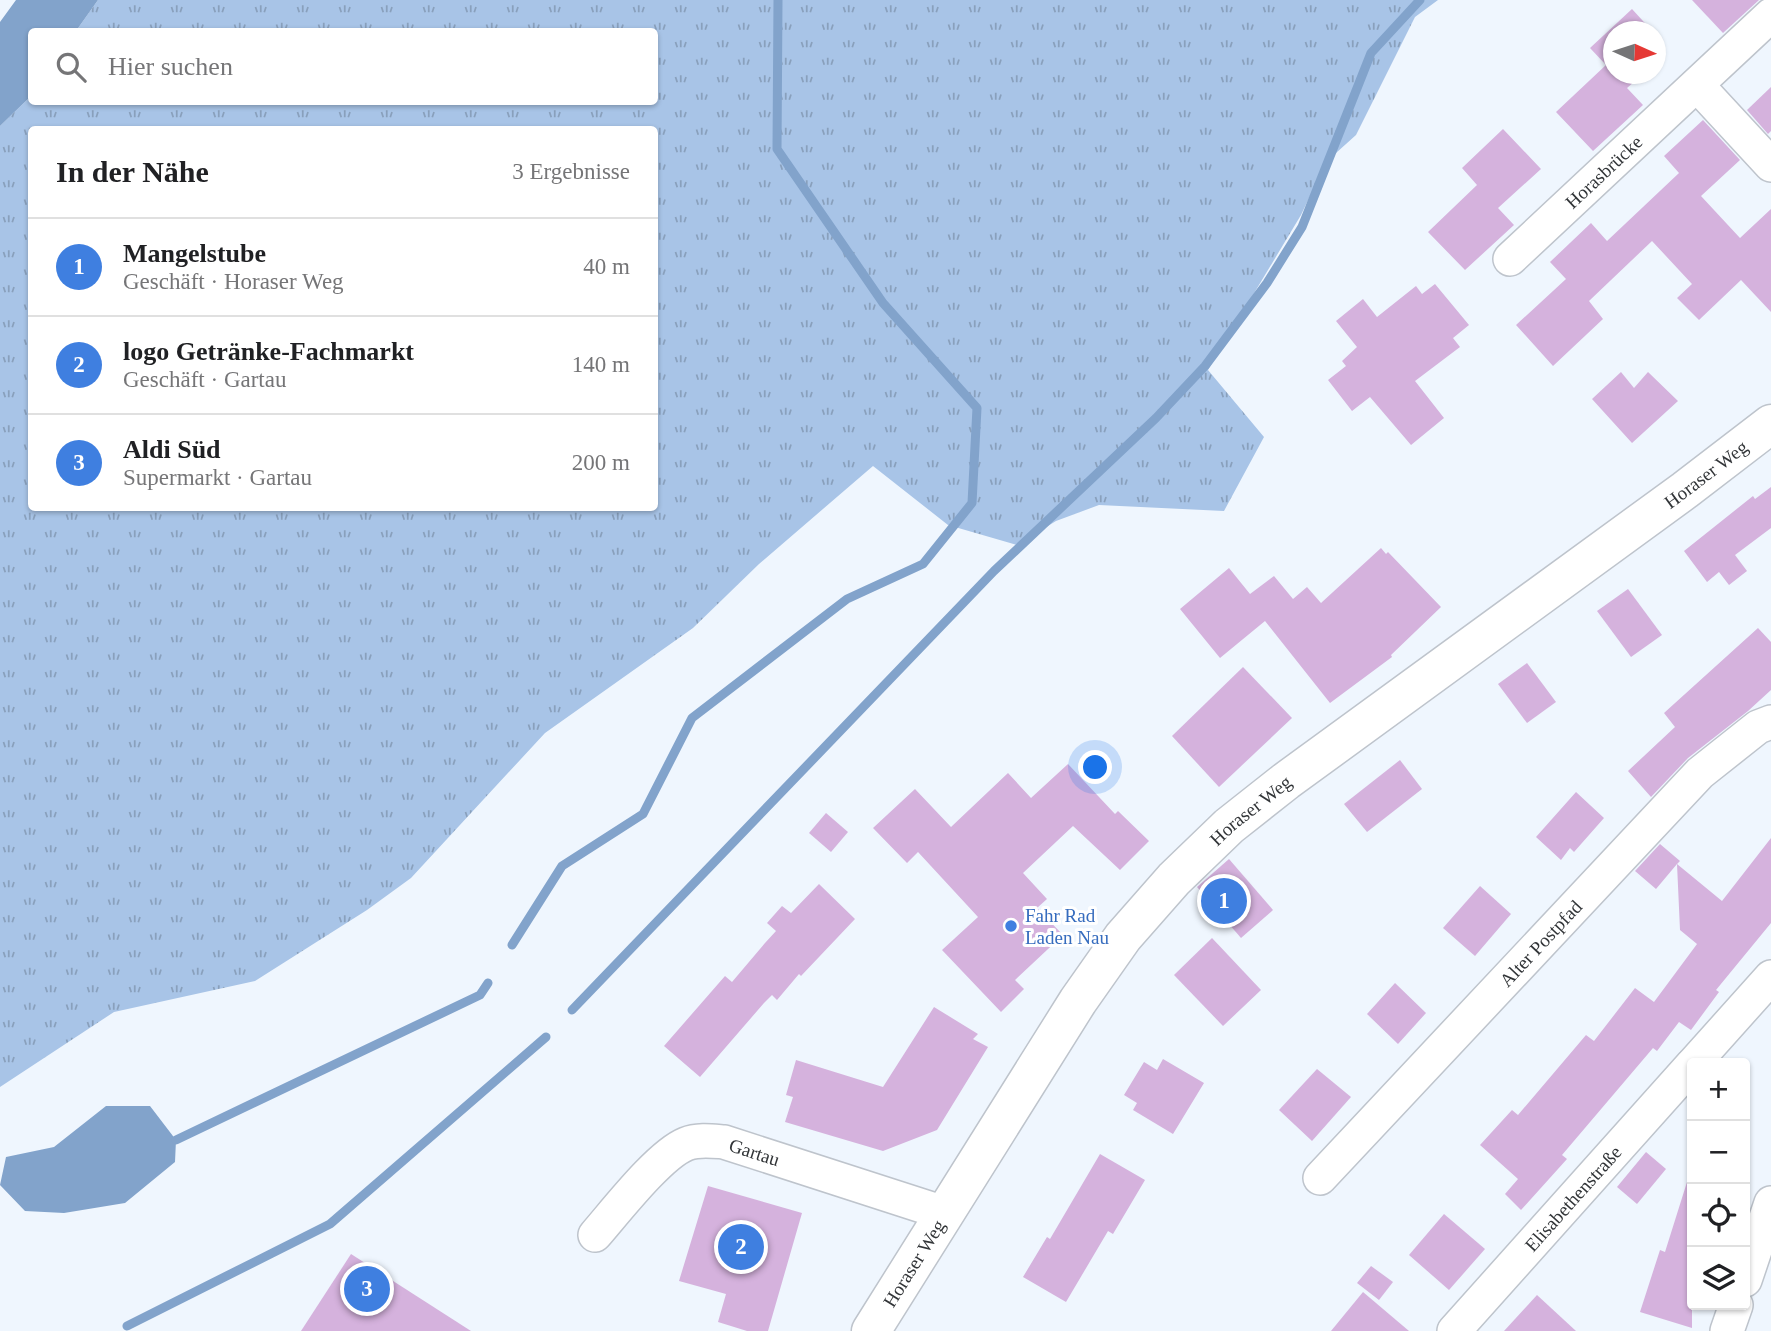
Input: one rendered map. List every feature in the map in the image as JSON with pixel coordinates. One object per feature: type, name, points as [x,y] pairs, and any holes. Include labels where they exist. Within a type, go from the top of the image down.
[{"type":"main road","name":"Horaser Weg","points":[[871,1331],[1078,1001],[1123,937],[1192,861],[1229,826],[1286,781],[1685,490],[1771,424]]},
{"type":"street","name":"Horasbrücke","points":[[1510,258],[1771,15]]},
{"type":"street","points":[[1697,85],[1771,165]]},
{"type":"street","name":"Alter Postpfad","points":[[1320,1178],[1700,773],[1758,727],[1771,722]]},
{"type":"street","name":"Elisabethenstraße","points":[[1698,1058],[1771,977]]},
{"type":"street","name":"Elisabethenstraße","points":[[1454,1331],[1687,1071]]},
{"type":"street","name":"Gartau","points":[[594,1235],[668,1154],[688,1143],[703,1140],[724,1142],[944,1213]]},
{"type":"street","points":[[1750,1265],[1771,1203]]},
{"type":"street","points":[[1727,1331],[1734,1310]]},
{"type":"green space","points":[[98,0],[1438,0],[1415,17],[1356,135],[1326,162],[1301,215],[1208,370],[1264,437],[1224,511],[1099,505],[1056,521],[1017,545],[948,525],[873,466],[759,564],[693,628],[545,733],[411,878],[367,910],[255,981],[114,1012],[0,1087],[0,126],[28,99],[28,105],[658,105],[658,28],[78,28]]},
{"type":"shaded area","points":[[16,0],[98,0],[78,28],[28,28],[28,99],[0,126],[0,22]]},
{"type":"shaded area","points":[[106,1106],[150,1106],[176,1140],[175,1162],[125,1203],[64,1213],[25,1211],[0,1185],[6,1157],[54,1147]]},
{"type":"building","points":[[1692,0],[1759,0],[1723,33]]},
{"type":"building","points":[[1632,9],[1643,21],[1619,21]]},
{"type":"building","points":[[1603,36],[1603,62],[1590,48]]},
{"type":"building","points":[[1603,68],[1603,84],[1632,84],[1627,88],[1643,105],[1593,151],[1556,112]]},
{"type":"building","points":[[1771,87],[1771,131],[1768,134],[1747,110]]},
{"type":"building","points":[[1703,120],[1740,160],[1701,196],[1740,238],[1771,209],[1771,312],[1741,280],[1699,320],[1677,298],[1692,284],[1652,241],[1589,301],[1603,319],[1553,366],[1516,325],[1566,279],[1550,262],[1591,223],[1607,241],[1679,173],[1664,156]]},
{"type":"building","points":[[1503,129],[1541,169],[1498,208],[1514,225],[1465,270],[1428,232],[1477,185],[1462,168]]},
{"type":"building","points":[[1435,284],[1469,325],[1453,338],[1460,347],[1415,381],[1444,418],[1411,445],[1370,397],[1352,411],[1328,380],[1346,366],[1342,361],[1357,347],[1336,321],[1363,299],[1377,317],[1416,286],[1422,294]]},
{"type":"building","points":[[1621,372],[1634,388],[1648,372],[1678,401],[1632,443],[1592,399]]},
{"type":"building","points":[[1771,487],[1771,528],[1735,555],[1747,571],[1729,585],[1719,572],[1707,582],[1684,551],[1753,496],[1755,499]]},
{"type":"building","points":[[1381,548],[1441,607],[1391,655],[1392,657],[1330,703],[1265,621],[1220,658],[1180,609],[1229,568],[1250,594],[1274,576],[1293,599],[1307,587],[1321,603]]},
{"type":"building","points":[[1628,589],[1662,635],[1631,657],[1597,611]]},
{"type":"building","points":[[1758,628],[1771,642],[1771,690],[1688,758],[1651,797],[1628,771],[1675,727],[1664,713]]},
{"type":"building","points":[[1527,663],[1556,702],[1527,723],[1498,684]]},
{"type":"building","points":[[1243,667],[1292,718],[1219,787],[1172,736]]},
{"type":"building","points":[[1400,760],[1422,789],[1367,832],[1344,804]]},
{"type":"building","points":[[1068,764],[1115,814],[1118,811],[1149,841],[1120,870],[1073,826],[1023,873],[1047,899],[1037,908],[1063,935],[1015,980],[1024,989],[1001,1012],[942,950],[978,917],[918,852],[907,863],[873,828],[915,789],[951,827],[1008,773],[1031,798]]},
{"type":"building","points":[[1576,792],[1604,818],[1574,852],[1570,848],[1561,860],[1536,837]]},
{"type":"building","points":[[826,813],[848,832],[831,852],[809,833]]},
{"type":"building","points":[[1771,838],[1771,923],[1716,990],[1719,992],[1691,1030],[1679,1022],[1657,1051],[1653,1048],[1562,1155],[1567,1159],[1521,1210],[1505,1194],[1518,1179],[1480,1145],[1512,1110],[1518,1115],[1586,1035],[1594,1041],[1635,988],[1654,1002],[1697,944],[1680,930],[1677,864],[1722,901]]},
{"type":"building","points":[[1660,844],[1680,861],[1656,889],[1635,871]]},
{"type":"building","points":[[1229,859],[1273,910],[1241,938],[1197,887]]},
{"type":"building","points":[[819,884],[855,919],[801,976],[799,974],[777,1000],[772,995],[764,1003],[700,1077],[664,1046],[725,976],[732,982],[776,931],[767,923],[782,906],[791,913]]},
{"type":"building","points":[[1480,886],[1511,914],[1475,956],[1443,928]]},
{"type":"building","points":[[1212,938],[1261,990],[1223,1026],[1174,975]]},
{"type":"building","points":[[1395,983],[1426,1013],[1398,1044],[1367,1014]]},
{"type":"building","points":[[934,1007],[978,1034],[973,1039],[988,1047],[937,1130],[883,1151],[785,1122],[793,1097],[786,1095],[796,1060],[883,1087]]},
{"type":"building","points":[[1163,1059],[1204,1083],[1173,1134],[1133,1110],[1137,1103],[1124,1095],[1144,1062],[1157,1070]]},
{"type":"building","points":[[1317,1069],[1351,1097],[1312,1141],[1279,1110]]},
{"type":"building","points":[[1646,1152],[1666,1169],[1637,1204],[1617,1187]]},
{"type":"building","points":[[1100,1154],[1145,1180],[1113,1234],[1108,1231],[1066,1302],[1023,1277],[1047,1237],[1050,1239]]},
{"type":"building","points":[[1687,1182],[1687,1310],[1692,1310],[1692,1328],[1640,1312],[1660,1250],[1665,1252]]},
{"type":"building","points":[[708,1186],[802,1213],[768,1331],[747,1331],[718,1322],[726,1294],[679,1281]]},
{"type":"building","points":[[1444,1214],[1485,1249],[1449,1290],[1409,1255]]},
{"type":"building","points":[[351,1254],[471,1331],[301,1331]]},
{"type":"building","points":[[1371,1266],[1393,1282],[1379,1300],[1357,1283]]},
{"type":"building","points":[[1363,1292],[1409,1331],[1331,1331]]},
{"type":"building","points":[[1537,1295],[1576,1331],[1504,1331]]},
{"type":"waterway","points":[[512,945],[562,866],[643,814],[692,718],[847,599],[923,564],[972,503],[977,408],[883,303],[777,149],[778,0]]},
{"type":"waterway","points":[[572,1010],[994,571],[1156,418],[1205,366],[1267,283],[1302,227],[1371,53],[1420,0]]},
{"type":"waterway","points":[[176,1140],[480,995],[488,983]]},
{"type":"waterway","points":[[127,1326],[330,1224],[546,1037]]},
{"type":"place","name":"Mangelstube","points":[[1224,901]]},
{"type":"place","name":"Fahr Rad Laden Nau","points":[[1011,926]]},
{"type":"place","name":"logo Getränke-Fachmarkt","points":[[741,1247]]},
{"type":"place","name":"Aldi Süd","points":[[367,1289]]}]
